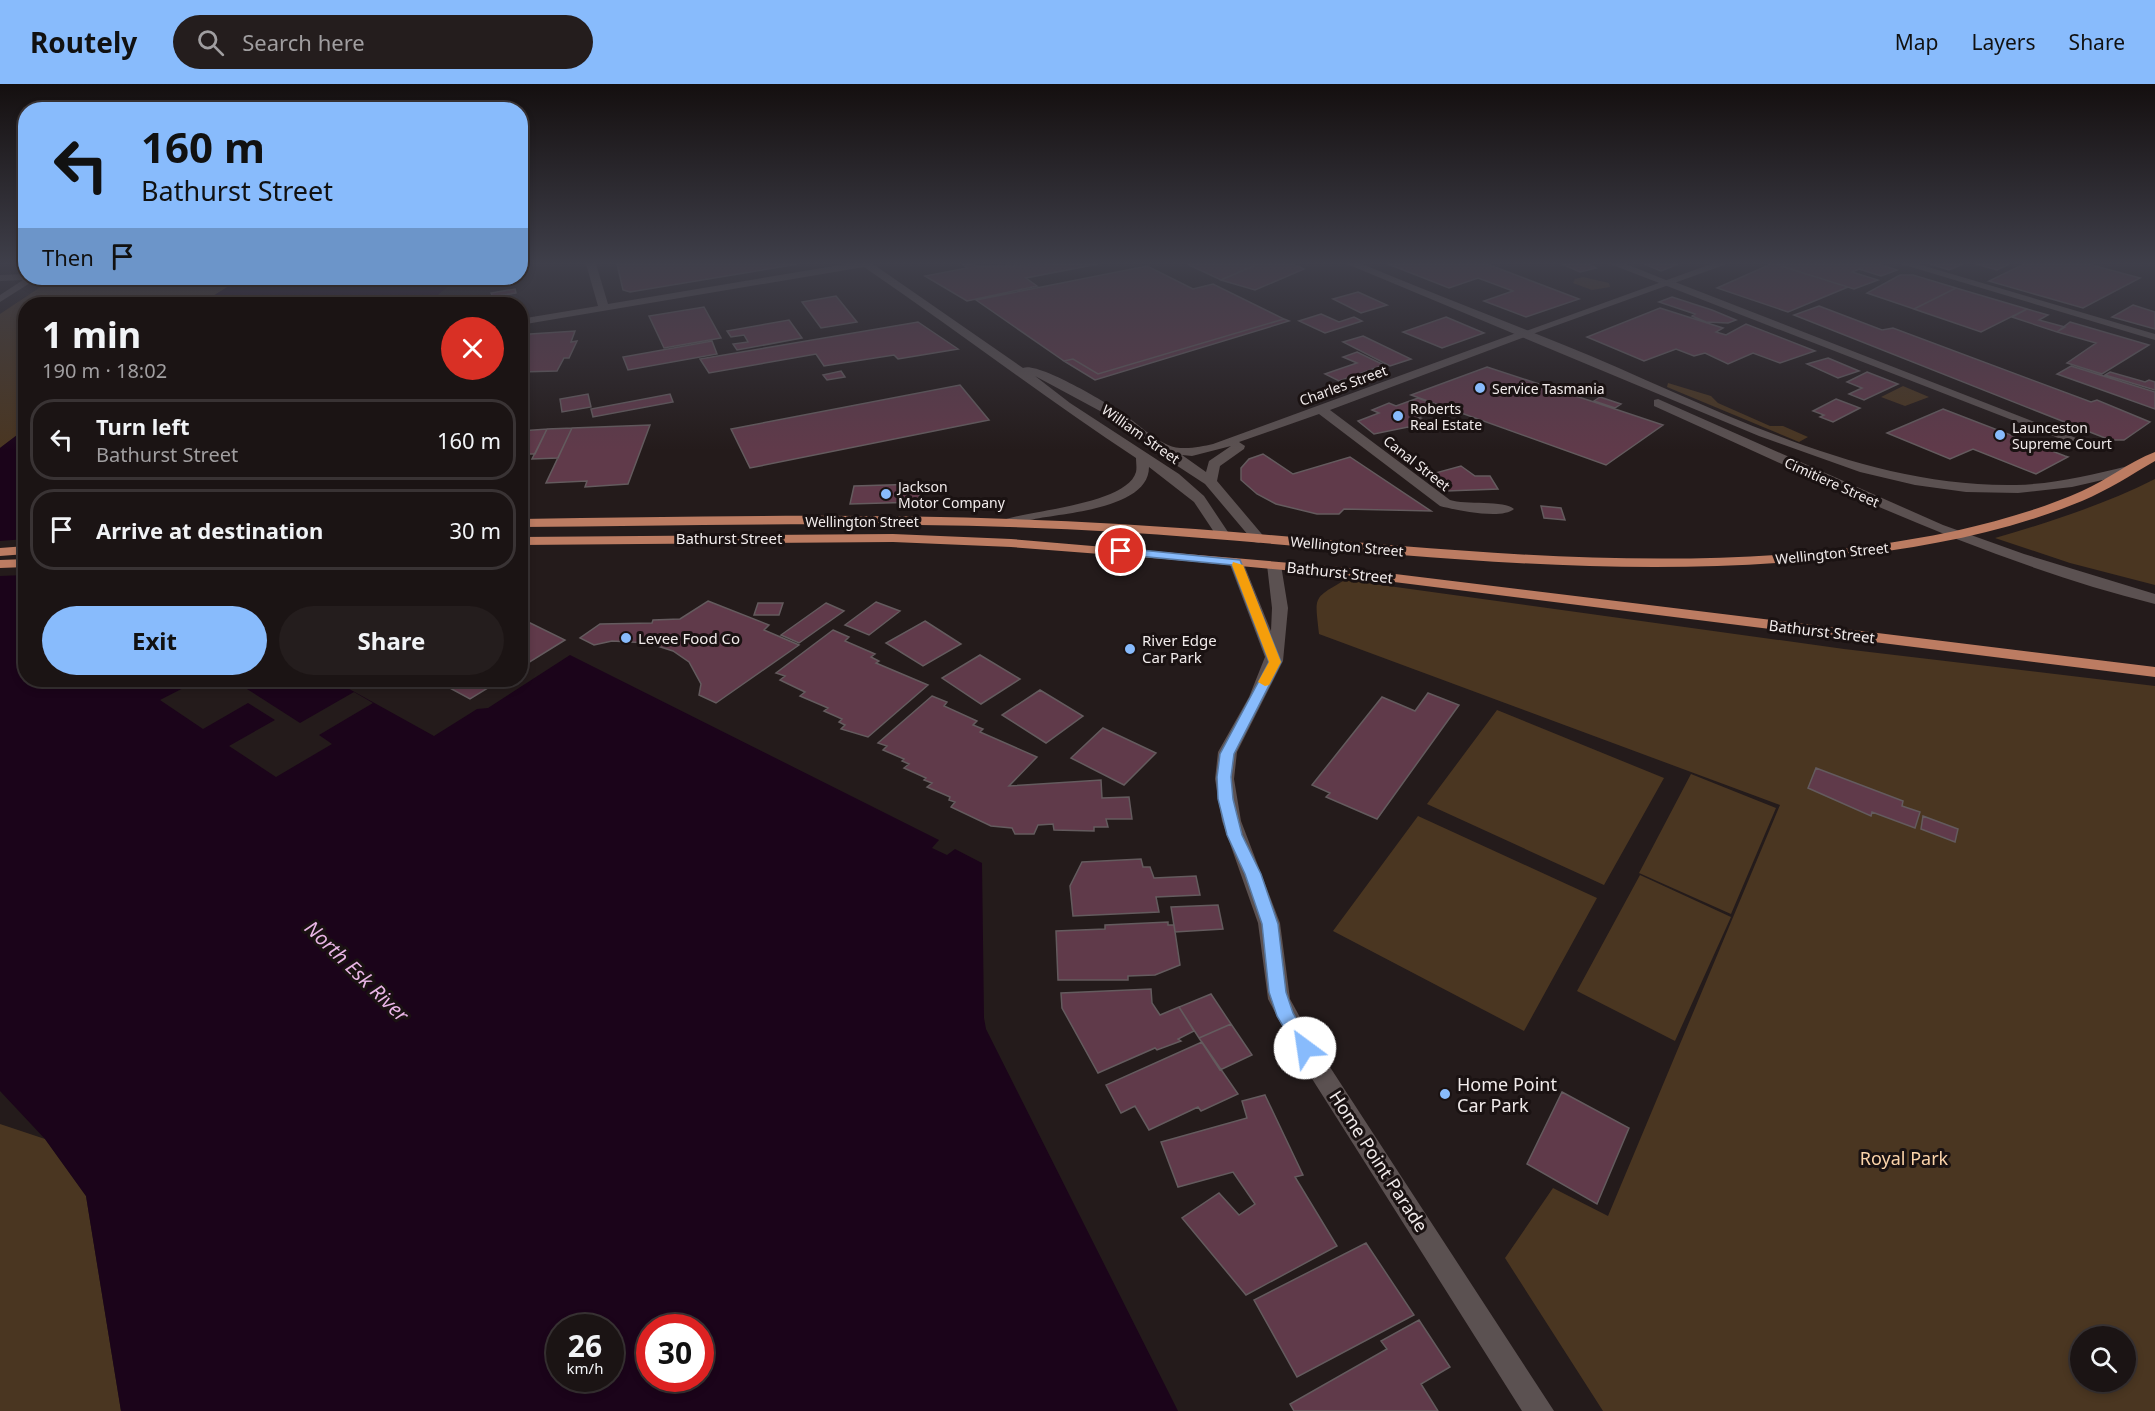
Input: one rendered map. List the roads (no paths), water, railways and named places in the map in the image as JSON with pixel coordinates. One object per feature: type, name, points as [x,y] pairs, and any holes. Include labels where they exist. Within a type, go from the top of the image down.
[{"type":"highway","name":"Wellington Street","points":[[528,523],[831,520],[1008,523],[1223,535],[1556,562],[1693,564],[1813,557],[1913,543],[1963,533],[2049,508],[2099,488],[2155,456]]},
{"type":"highway","points":[[1223,535],[1236,562]]},
{"type":"highway","name":"Bathurst Street","points":[[528,541],[893,538],[1011,543],[1274,565],[2155,672]]},
{"type":"highway","points":[[1259,539],[1274,565]]},
{"type":"highway","points":[[0,552],[18,551]]},
{"type":"highway","points":[[0,564],[18,563]]},
{"type":"street","name":"William Street","points":[[957,326],[1002,357],[1034,384],[1143,457],[1199,499],[1223,535]]},
{"type":"street","name":"Cimitiere Street","points":[[1503,326],[1560,347],[1780,442],[1848,466],[1900,479],[1950,487],[2007,491],[2064,486],[2128,470]]},
{"type":"street","name":"Charles Street","points":[[1161,449],[1192,452],[1207,450],[1547,326]]},
{"type":"street","points":[[1780,326],[2070,438]]},
{"type":"street","points":[[2117,326],[2155,337]]},
{"type":"street","name":"Cimitiere Street","points":[[1523,334],[1546,353],[1900,513],[2019,557],[2155,599]]},
{"type":"street","name":"William Street","points":[[1002,357],[1092,401],[1144,433],[1161,449],[1209,481],[1259,539]]},
{"type":"street","name":"Canal Street","points":[[1321,410],[1444,503],[1462,508],[1506,509]]},
{"type":"street","name":"Charles Street","points":[[1209,481],[1214,464],[1227,453],[1280,424]]},
{"type":"street","points":[[1008,523],[1034,515],[1078,509],[1108,500],[1140,478],[1144,472],[1143,457]]},
{"type":"street","points":[[1236,562],[1275,662]]},
{"type":"street","name":"Home Point Parade","points":[[1274,565],[1279,586],[1280,621],[1275,662],[1227,754],[1224,777],[1226,799],[1235,835],[1253,874],[1270,924],[1278,992],[1286,1016],[1539,1411]]},
{"type":"water","name":"North Esk River","points":[[18,434],[18,687],[346,687],[434,736],[477,709],[488,708],[520,687],[528,687],[528,682],[570,655],[939,840],[932,848],[947,855],[955,849],[982,863],[986,1029],[1178,1411],[121,1411],[86,1196],[45,1139],[0,1091],[0,448]]},
{"type":"place","name":"Service Tasmania","points":[[1480,388]]},
{"type":"place","name":"Roberts Real Estate","points":[[1398,416]]},
{"type":"place","name":"Launceston Supreme Court","points":[[2000,435]]},
{"type":"place","name":"Jackson Motor Company","points":[[886,494]]},
{"type":"place","name":"Levee Food Co","points":[[626,638]]},
{"type":"place","name":"River Edge Car Park","points":[[1130,649]]},
{"type":"place","name":"Home Point Car Park","points":[[1445,1094]]},
{"type":"park label","name":"Royal Park","points":[[1904,1158]]}]
